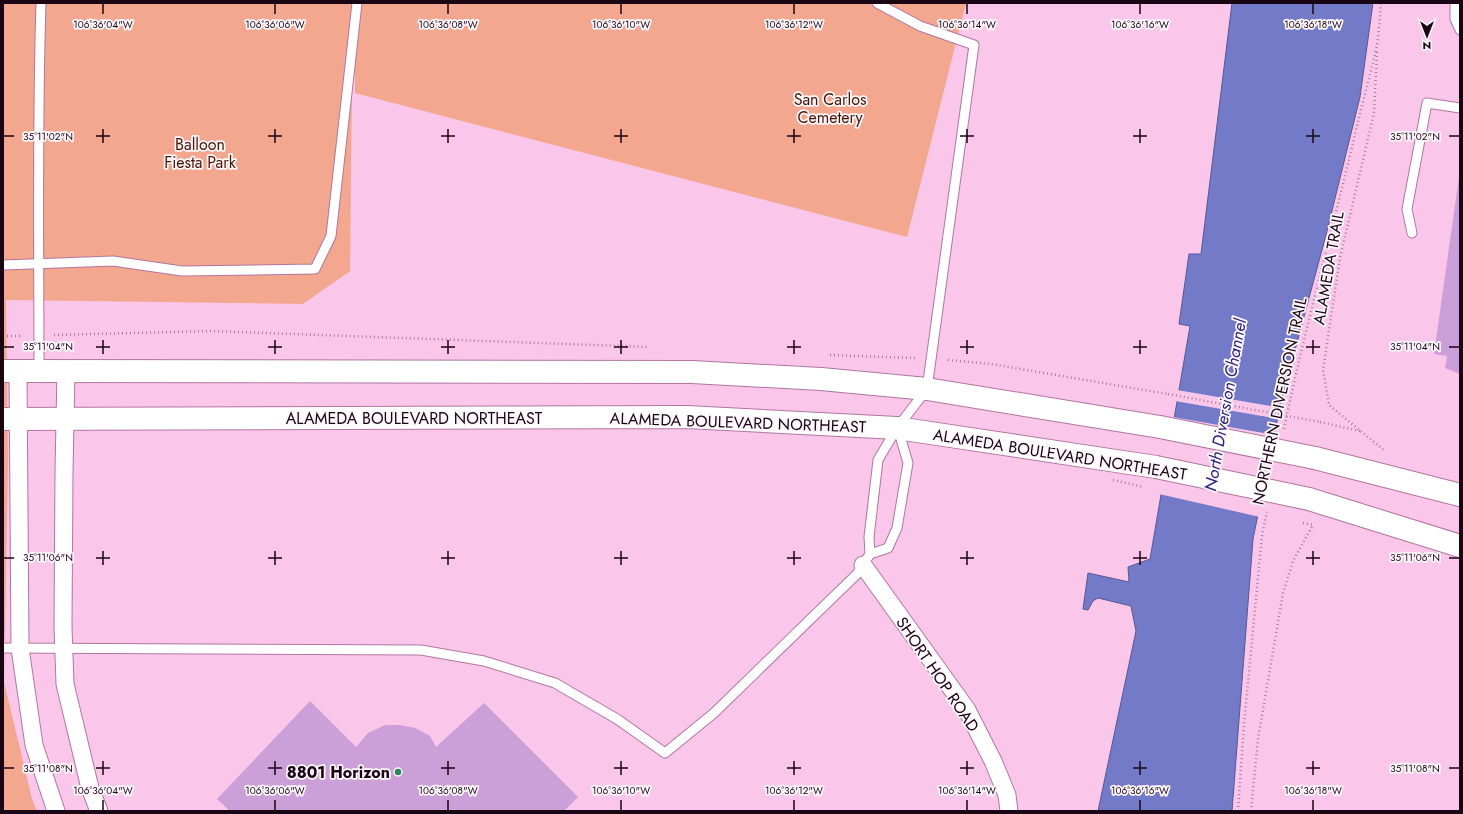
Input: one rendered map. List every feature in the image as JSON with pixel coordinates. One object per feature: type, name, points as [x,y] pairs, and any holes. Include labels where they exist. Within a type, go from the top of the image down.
[{"type":"main road","points":[[10,371],[692,372],[821,379],[927,389],[1160,428],[1315,458],[1460,496]]},
{"type":"main road","name":"ALAMEDA BOULEVARD NORTHEAST","points":[[10,420],[687,417],[897,428],[1156,466],[1309,499],[1460,546]]},
{"type":"street","points":[[10,371],[10,420],[20,648],[34,745],[56,811]]},
{"type":"street","points":[[66,371],[63,648],[65,684],[90,788],[99,811]]},
{"type":"street","name":"SHORT HOP ROAD","points":[[866,560],[967,710],[994,761],[1008,795],[1009,811]]},
{"type":"lane","points":[[39,371],[40,305],[38,265],[40,136],[38,75],[41,3]]},
{"type":"lane","points":[[3,265],[113,262],[182,271],[315,269],[331,236],[356,3]]},
{"type":"lane","points":[[3,648],[421,650],[484,661],[555,683],[617,719],[664,753],[714,713],[857,574],[866,560],[878,460],[897,428],[927,389],[974,45],[920,26],[877,3]]},
{"type":"lane","points":[[1455,3],[1455,19],[1460,30]]},
{"type":"lane","points":[[1412,233],[1407,209],[1427,103],[1460,108]]},
{"type":"lane","points":[[866,560],[888,548],[897,528],[908,463],[897,428]]},
{"type":"path","name":"NORTHERN DIVERSION TRAIL","points":[[1283,434],[1311,307],[1331,236],[1377,44],[1381,3]]},
{"type":"path","name":"ALAMEDA TRAIL","points":[[1377,44],[1374,113],[1340,258],[1323,370],[1329,405],[1385,452]]},
{"type":"path","points":[[1168,394],[1361,431]]},
{"type":"path","name":"NORTHERN DIVERSION TRAIL","points":[[1238,811],[1244,725],[1262,535],[1267,511]]},
{"type":"path","points":[[1251,811],[1258,739],[1283,593],[1293,561],[1313,525]]},
{"type":"green space","points":[[3,3],[966,3],[907,237],[355,93],[355,73],[352,83],[350,271],[303,304],[6,300],[8,464],[4,682],[32,799],[37,811],[3,811]]},
{"type":"water","name":"North Diversion Channel","points":[[1232,3],[1373,3],[1360,97],[1326,235],[1281,402],[1253,539],[1232,811],[1098,811],[1136,631],[1131,606],[1098,598],[1093,601],[1088,610],[1083,609],[1088,573],[1129,582],[1128,567],[1150,559],[1190,326],[1179,324],[1189,254],[1201,254]]},
{"type":"pier","points":[[1177,390],[1282,408],[1279,419],[1175,401]]},
{"type":"pier","points":[[1173,417],[1275,435],[1260,517],[1159,494]]},
{"type":"building","points":[[1459,177],[1460,374],[1445,368],[1447,356],[1434,354]]},
{"type":"building","name":"8801 Horizon","points":[[310,701],[356,747],[368,733],[385,725],[400,725],[415,728],[430,736],[436,747],[484,703],[578,797],[564,811],[230,811],[217,799]]},
{"type":"place","name":"8801 Horizon","points":[[398,772]]},
{"type":"park label","name":"San Carlos Cemetery","points":[[830,108]]},
{"type":"park label","name":"Balloon Fiesta Park","points":[[200,153]]}]
